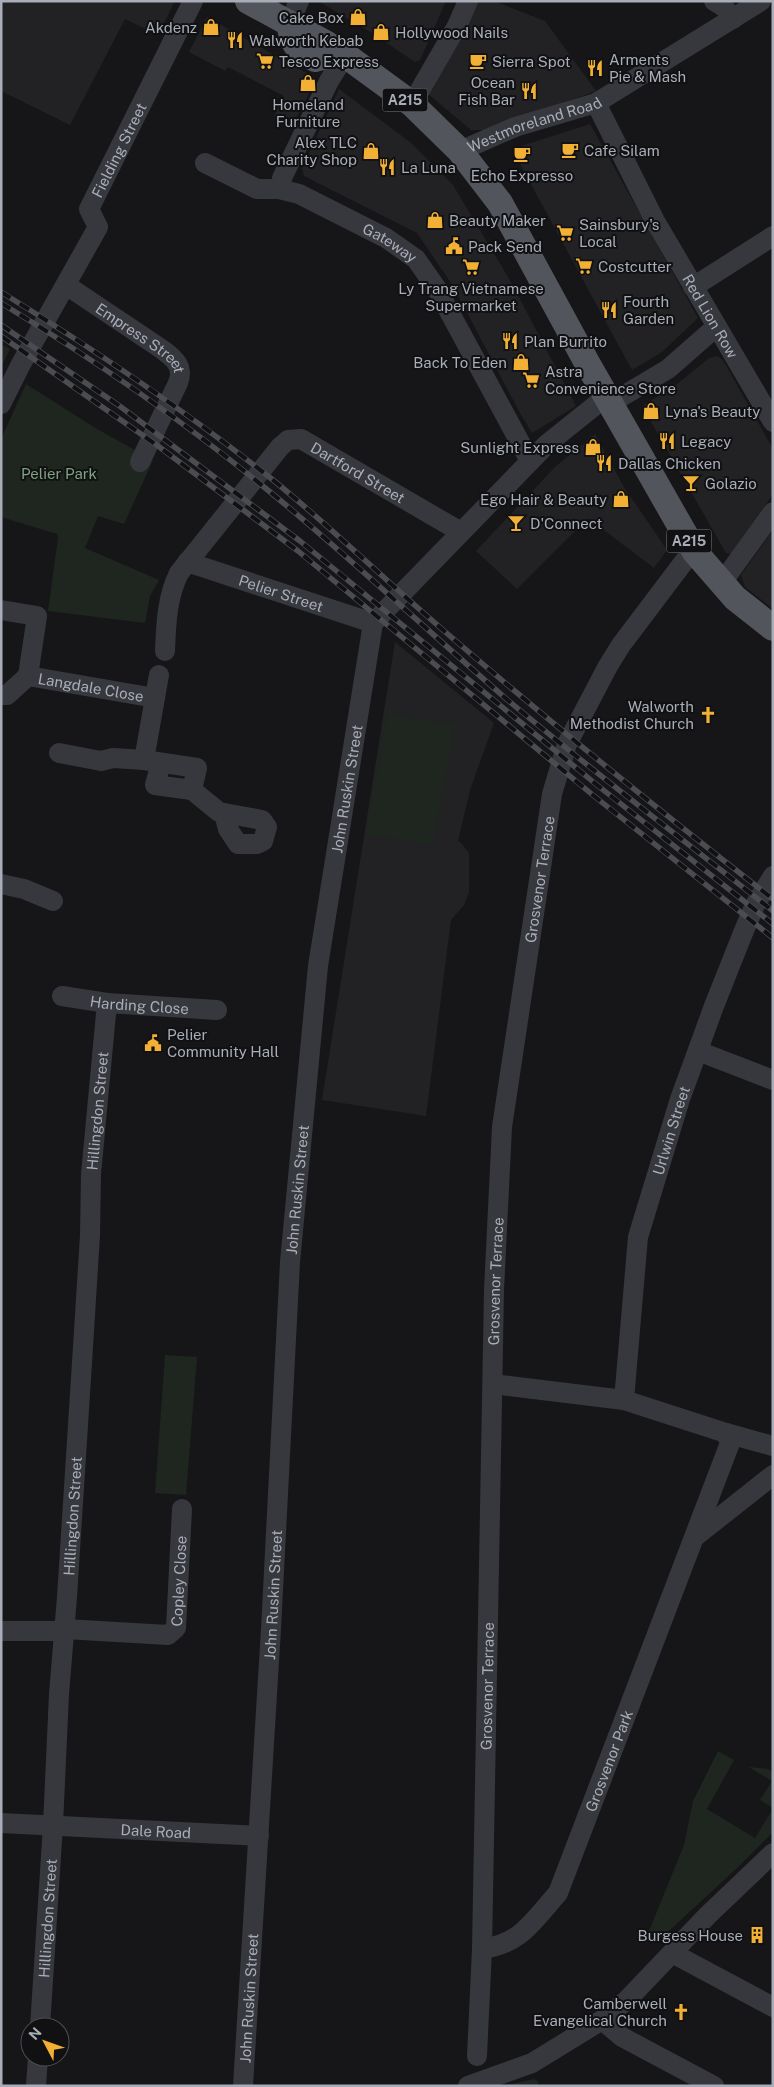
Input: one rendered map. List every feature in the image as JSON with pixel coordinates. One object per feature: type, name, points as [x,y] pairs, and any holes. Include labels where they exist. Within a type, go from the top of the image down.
[{"type":"main road","name":"A215","points":[[248,1],[294,12],[342,54],[412,104],[460,151],[500,203],[695,552],[735,598],[773,628]]},
{"type":"street","name":"Fielding Street","points":[[1,404],[98,227],[89,208],[193,1]]},
{"type":"street","points":[[412,104],[457,26],[468,1]]},
{"type":"street","points":[[714,1],[724,7],[733,19]]},
{"type":"street","name":"Westmoreland Road","points":[[460,151],[515,126],[596,103],[761,1]]},
{"type":"street","points":[[282,178],[342,54]]},
{"type":"street","name":"Red Lion Row","points":[[596,103],[655,221],[773,422]]},
{"type":"street","name":"Gateway","points":[[205,163],[257,188],[279,189],[299,194],[386,238],[416,258],[437,289],[530,461]]},
{"type":"street","points":[[693,287],[773,236]]},
{"type":"street","name":"Empress Street","points":[[66,285],[163,350],[180,367],[181,373],[178,383],[140,462]]},
{"type":"street","points":[[373,623],[547,444],[609,400],[668,369],[716,327]]},
{"type":"street","name":"Dartford Street","points":[[187,562],[280,447],[288,440],[295,438],[306,442],[461,532]]},
{"type":"street","points":[[721,584],[773,512]]},
{"type":"street","name":"Grosvenor Terrace","points":[[477,2056],[482,1949],[494,1290],[502,1127],[552,794],[567,744],[608,666],[686,559],[695,552]]},
{"type":"street","points":[[165,650],[172,588],[187,562]]},
{"type":"street","name":"Pelier Street","points":[[187,562],[373,623]]},
{"type":"street","name":"Langdale Close","points":[[1,610],[37,616],[28,676],[7,695],[1,695]]},
{"type":"street","name":"John Ruskin Street","points":[[242,2086],[259,1836],[290,1262],[318,966],[373,623]]},
{"type":"street","name":"Langdale Close","points":[[152,761],[155,698],[159,675]]},
{"type":"street","name":"Langdale Close","points":[[28,676],[155,698]]},
{"type":"street","points":[[59,753],[100,761],[113,758],[152,761],[197,768],[192,790],[219,812],[224,813]]},
{"type":"street","name":"Urlwin Street","points":[[624,1400],[638,1237],[680,1099],[743,933],[755,905],[773,876]]},
{"type":"street","points":[[1,884],[24,889],[53,901]]},
{"type":"street","name":"Harding Close","points":[[62,996],[107,1003],[217,1010]]},
{"type":"street","name":"Hillingdon Street","points":[[41,2017],[59,1694],[65,1629],[89,1245],[91,1174],[107,1003]]},
{"type":"street","points":[[698,1051],[773,1080]]},
{"type":"street","points":[[493,1384],[624,1400],[773,1446]]},
{"type":"street","name":"Grosvenor Park","points":[[482,1949],[500,1947],[518,1937],[558,1893],[730,1443],[726,1433]]},
{"type":"street","points":[[695,1537],[773,1475]]},
{"type":"street","name":"Copley Close","points":[[1,1631],[65,1629],[168,1635],[176,1628],[182,1509]]},
{"type":"street","name":"Dale Road","points":[[1,1823],[259,1836]]},
{"type":"street","points":[[468,2086],[532,2062],[602,2020],[626,2000],[708,1915],[773,1853]]},
{"type":"street","points":[[672,1953],[773,2006]]},
{"type":"street","points":[[602,2020],[622,2037],[714,2086]]},
{"type":"street","points":[[36,2086],[37,2067]]},
{"type":"shaded area","points":[[1,1],[169,1],[174,3],[158,35],[125,19],[70,125],[1,91]]},
{"type":"shaded area","points":[[318,1],[446,1],[420,60],[415,62],[372,33]]},
{"type":"shaded area","points":[[470,1],[494,1],[545,21],[596,91],[487,130],[471,130],[427,93]]},
{"type":"shaded area","points":[[207,17],[315,78],[315,82],[292,126],[274,116],[284,96],[228,67],[225,71],[189,52]]},
{"type":"shaded area","points":[[339,89],[410,142],[453,185],[511,282],[576,406],[532,433],[453,286],[417,233],[304,176],[302,168]]},
{"type":"shaded area","points":[[590,124],[698,318],[662,352],[632,370],[514,153],[515,148]]},
{"type":"shaded area","points":[[717,356],[723,360],[773,449],[773,494],[732,554],[726,553],[643,408],[644,405],[676,385],[709,358]]},
{"type":"shaded area","points":[[595,434],[624,487],[667,550],[654,568],[588,518],[517,589],[476,551],[555,467]]},
{"type":"shaded area","points":[[773,530],[773,609],[745,587],[741,575]]},
{"type":"shaded area","points":[[395,642],[494,723],[470,790],[458,841],[469,853],[469,892],[464,905],[451,920],[426,1116],[322,1100]]},
{"type":"green space","points":[[1,344],[10,349],[1,367]]},
{"type":"green space","name":"Pelier Park","points":[[26,384],[97,429],[153,460],[124,524],[98,516],[85,548],[159,580],[150,596],[145,623],[48,611],[57,534],[1,517],[1,439]]},
{"type":"green space","points":[[387,714],[455,725],[433,845],[366,834]]},
{"type":"green space","points":[[165,1355],[197,1357],[186,1495],[155,1493]]},
{"type":"green space","points":[[718,1751],[734,1760],[707,1809],[755,1838],[771,1812],[773,1814],[773,1832],[658,1941],[647,1936],[684,1845],[693,1801]]},
{"type":"green space","points":[[749,1767],[768,1769],[773,1772],[773,1808],[760,1800],[772,1781]]},
{"type":"green space","points":[[534,2079],[539,2082],[537,2086],[502,2086]]},
{"type":"railway","points":[[1,292],[140,382],[240,454],[316,517],[524,699],[773,899]]},
{"type":"railway","points":[[1,303],[136,390],[233,462],[296,513],[542,729],[773,911]]},
{"type":"railway","points":[[1,325],[121,407],[300,541],[597,785],[773,924]]},
{"type":"railway","points":[[1,336],[158,446],[298,551],[594,796],[773,938]]},
{"type":"place","name":"Cake Box","points":[[358,17]]},
{"type":"place","name":"Akdenz","points":[[211,27]]},
{"type":"place","name":"Hollywood Nails","points":[[381,32]]},
{"type":"place","name":"Walworth Kebab","points":[[235,40]]},
{"type":"place","name":"Tesco Express","points":[[265,61]]},
{"type":"place","name":"Sierra Spot","points":[[478,61]]},
{"type":"place","name":"Arments Pie & Mash","points":[[595,68]]},
{"type":"place","name":"Homeland Furniture","points":[[308,83]]},
{"type":"place","name":"Ocean Fish Bar","points":[[529,91]]},
{"type":"place","name":"Cafe Silam","points":[[570,150]]},
{"type":"place","name":"Alex TLC Charity Shop","points":[[371,151]]},
{"type":"place","name":"Echo Expresso","points":[[522,154]]},
{"type":"place","name":"La Luna","points":[[387,167]]},
{"type":"place","name":"Beauty Maker","points":[[435,220]]},
{"type":"place","name":"Sainsbury's Local","points":[[565,233]]},
{"type":"place","name":"Pack Send","points":[[454,246]]},
{"type":"place","name":"Costcutter","points":[[584,266]]},
{"type":"place","name":"Ly Trang Vietnamese Supermarket","points":[[471,267]]},
{"type":"place","name":"Fourth Garden","points":[[609,310]]},
{"type":"place","name":"Plan Burrito","points":[[510,341]]},
{"type":"place","name":"Back To Eden","points":[[521,362]]},
{"type":"place","name":"Astra Convenience Store","points":[[531,380]]},
{"type":"place","name":"Lyna's Beauty","points":[[651,411]]},
{"type":"place","name":"Legacy","points":[[667,441]]},
{"type":"place","name":"Sunlight Express","points":[[593,447]]},
{"type":"place","name":"Dallas Chicken","points":[[604,463]]},
{"type":"place","name":"Golazio","points":[[691,483]]},
{"type":"place","name":"Ego Hair & Beauty","points":[[621,499]]},
{"type":"place","name":"D'Connect","points":[[516,523]]},
{"type":"place","name":"Walworth Methodist Church","points":[[708,715]]},
{"type":"place","name":"Pelier Community Hall","points":[[153,1043]]},
{"type":"place","name":"Burgess House","points":[[757,1935]]},
{"type":"place","name":"Camberwell Evangelical Church","points":[[681,2012]]}]
